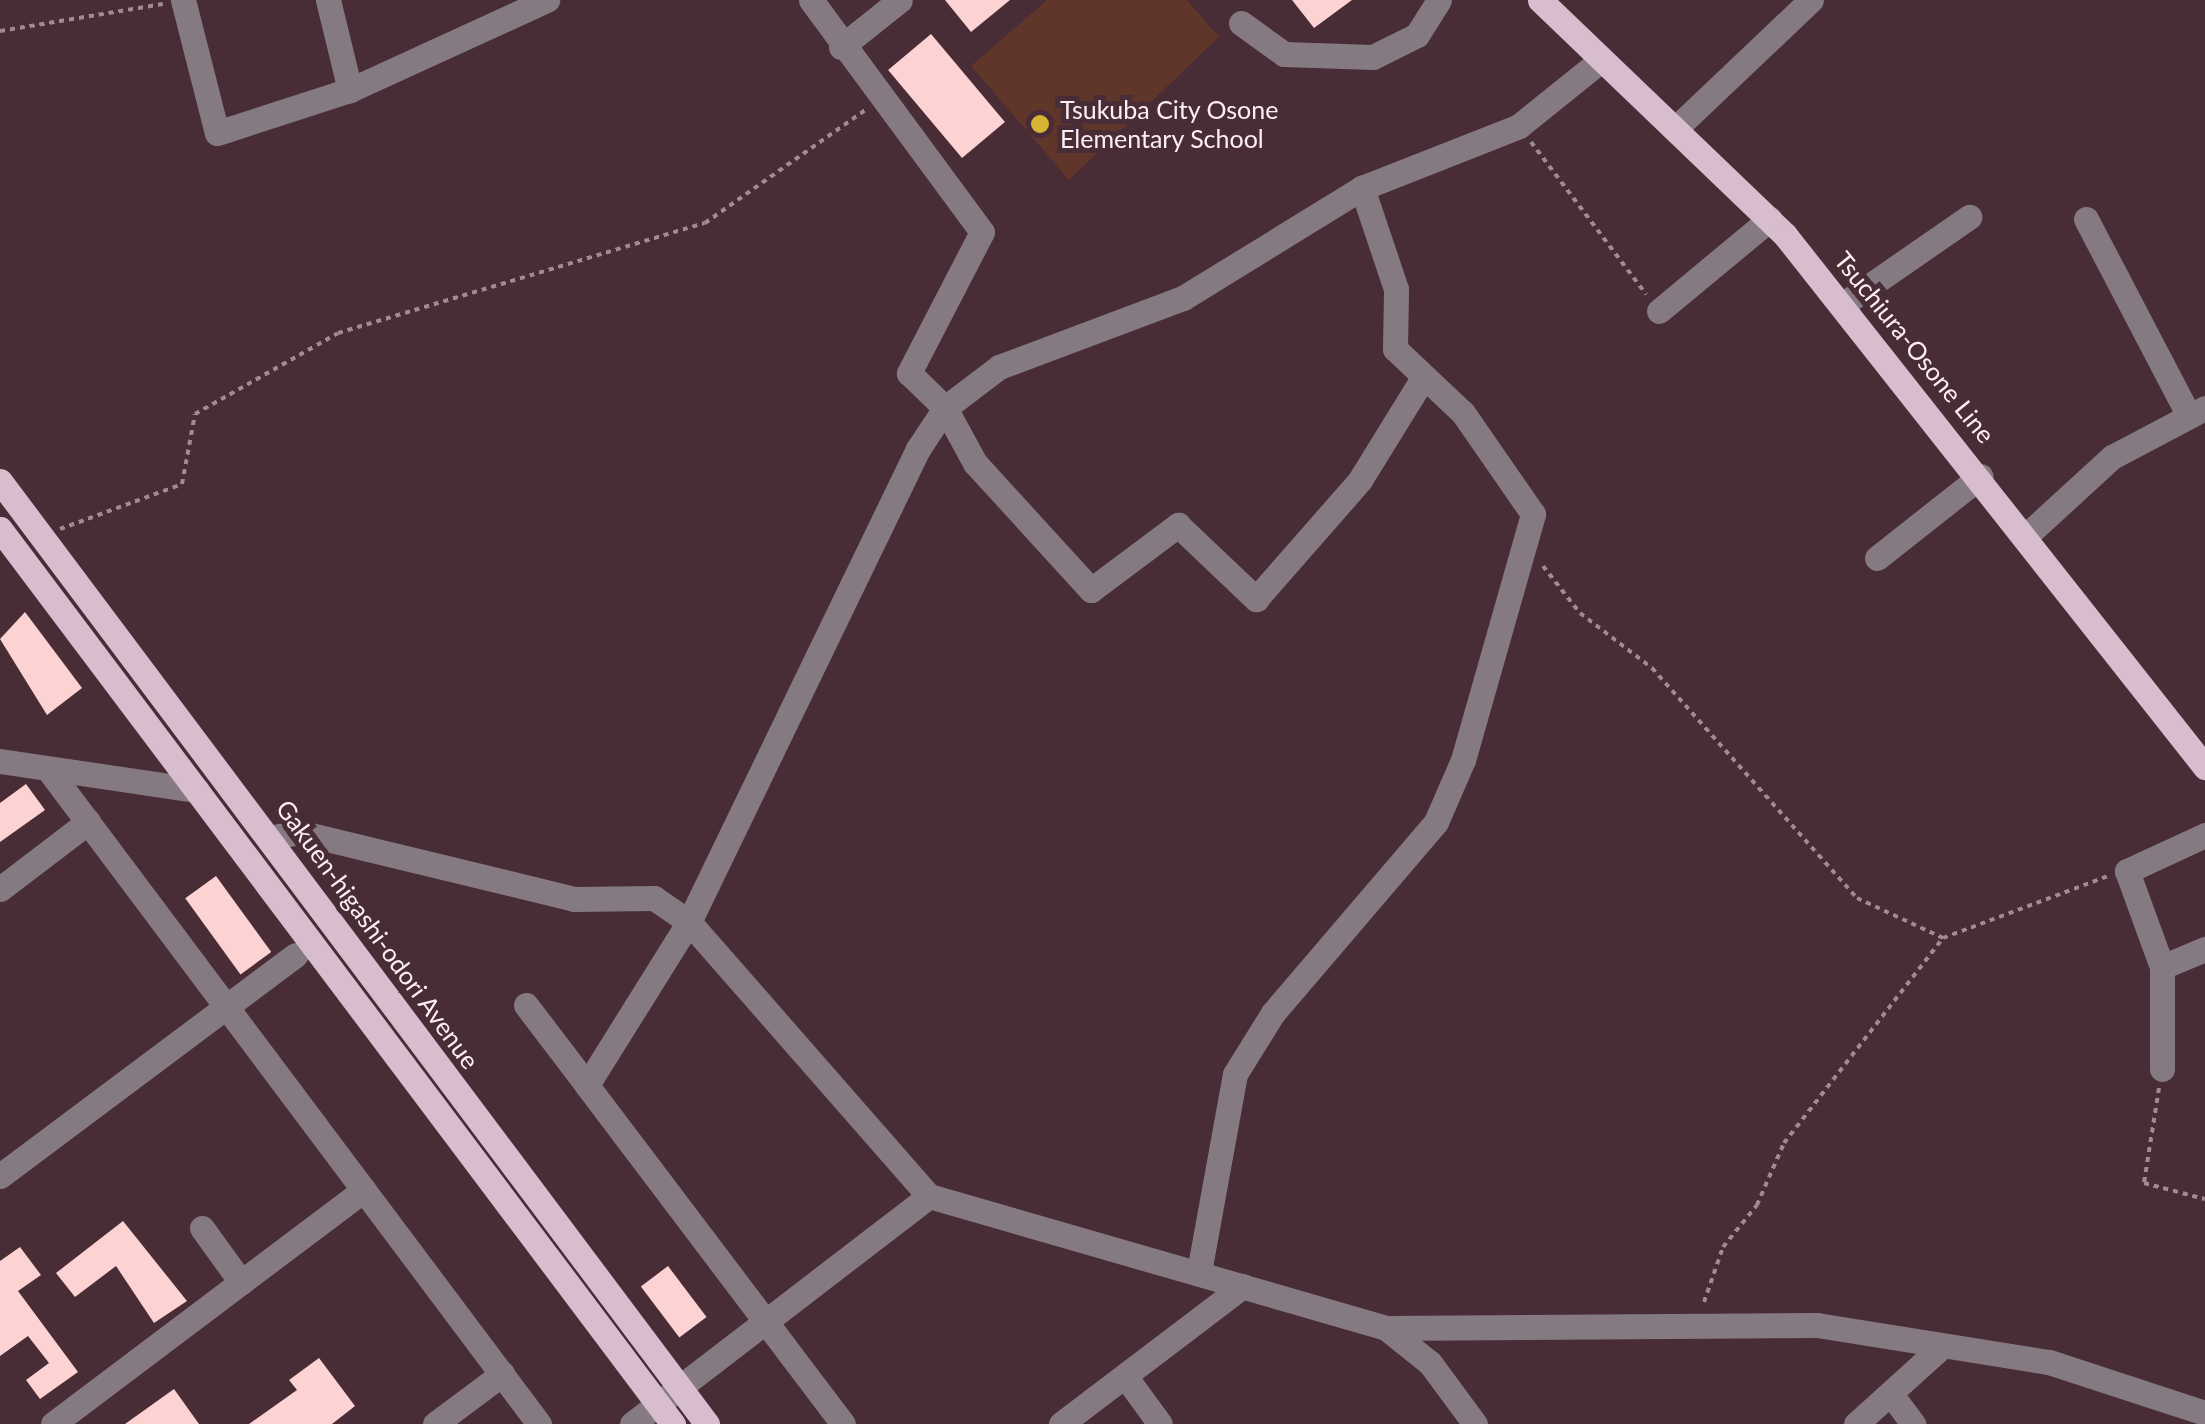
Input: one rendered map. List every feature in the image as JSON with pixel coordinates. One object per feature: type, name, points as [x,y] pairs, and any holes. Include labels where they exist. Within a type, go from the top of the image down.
[{"type":"main road","name":"Tsuchiura-Osone Line","points":[[1540,0],[1770,219],[2030,533],[2205,767]]},
{"type":"main road","name":"Gakuen-higashi-odori Avenue","points":[[0,481],[707,1424]]},
{"type":"main road","points":[[0,529],[666,1414]]},
{"type":"street","points":[[183,0],[217,133],[350,90],[547,0]]},
{"type":"street","points":[[328,0],[350,90]]},
{"type":"street","points":[[811,0],[841,47],[982,232],[908,374],[946,408],[975,463],[1091,590],[1178,525],[1256,600],[1360,480],[1422,378]]},
{"type":"street","points":[[841,47],[900,0]]},
{"type":"street","points":[[1240,23],[1302,58],[1402,48],[1439,0]]},
{"type":"street","points":[[1676,128],[1811,0]]},
{"type":"street","points":[[586,1085],[689,922],[946,408],[999,367],[1183,298],[1362,188],[1520,126],[1601,60]]},
{"type":"street","points":[[1200,1272],[1234,1074],[1273,1012],[1436,822],[1533,514],[1519,486],[1395,349],[1396,289],[1362,188]]},
{"type":"street","points":[[1842,306],[1970,216]]},
{"type":"street","points":[[1659,311],[1770,219]]},
{"type":"street","points":[[2030,533],[2112,457],[2197,412],[2086,219]]},
{"type":"street","points":[[1877,558],[1981,476]]},
{"type":"street","points":[[0,762],[51,774],[197,790]]},
{"type":"street","points":[[51,774],[539,1424]]},
{"type":"street","points":[[0,888],[88,822]]},
{"type":"street","points":[[270,838],[288,830],[574,899],[654,898],[689,922],[929,1196],[1386,1328],[1817,1325],[1940,1348],[2049,1362],[2205,1413]]},
{"type":"street","points":[[2162,1069],[2162,967],[2127,871],[2205,835]]},
{"type":"street","points":[[2162,967],[2205,949]]},
{"type":"street","points":[[0,1176],[294,955]]},
{"type":"street","points":[[526,1005],[844,1424]]},
{"type":"street","points":[[52,1424],[364,1190]]},
{"type":"street","points":[[632,1424],[666,1414],[680,1388],[929,1196]]},
{"type":"street","points":[[202,1228],[242,1282]]},
{"type":"street","points":[[1061,1424],[1243,1286]]},
{"type":"street","points":[[1386,1328],[1430,1363],[1465,1420]]},
{"type":"street","points":[[1856,1424],[1893,1397],[1940,1348]]},
{"type":"street","points":[[435,1424],[502,1374]]},
{"type":"street","points":[[1124,1376],[1160,1424]]},
{"type":"street","points":[[1893,1397],[1913,1424]]},
{"type":"path","points":[[0,32],[183,0]]},
{"type":"path","points":[[59,530],[182,484],[194,414],[338,334],[705,223],[881,98]]},
{"type":"path","points":[[1520,126],[1659,311]]},
{"type":"path","points":[[1526,544],[1580,613],[1652,668],[1858,898],[1943,938]]},
{"type":"path","points":[[1704,1327],[1704,1287],[1784,1143],[1943,938],[2127,871]]},
{"type":"path","points":[[2162,1069],[2144,1183],[2205,1200]]},
{"type":"shaded area","points":[[1047,0],[1187,0],[1219,37],[1069,180],[971,66]]},
{"type":"building","points":[[945,0],[1010,0],[971,32]]},
{"type":"building","points":[[1292,0],[1352,0],[1314,28]]},
{"type":"building","points":[[931,34],[1005,122],[962,158],[888,70]]},
{"type":"building","points":[[25,612],[82,688],[47,715],[0,639]]},
{"type":"building","points":[[26,784],[45,810],[0,842],[0,803]]},
{"type":"building","points":[[216,876],[271,952],[241,974],[185,898]]},
{"type":"building","points":[[123,1221],[187,1301],[154,1323],[116,1266],[75,1297],[56,1273]]},
{"type":"building","points":[[20,1247],[41,1275],[18,1291],[78,1372],[40,1399],[26,1380],[49,1363],[28,1336],[0,1356],[0,1261]]},
{"type":"building","points":[[668,1266],[707,1317],[679,1338],[641,1286]]},
{"type":"building","points":[[319,1358],[355,1406],[332,1424],[249,1424],[297,1390],[289,1380]]},
{"type":"building","points":[[174,1389],[199,1424],[125,1424]]},
{"type":"place","name":"Tsukuba City Osone Elementary School","points":[[1040,124]]}]
